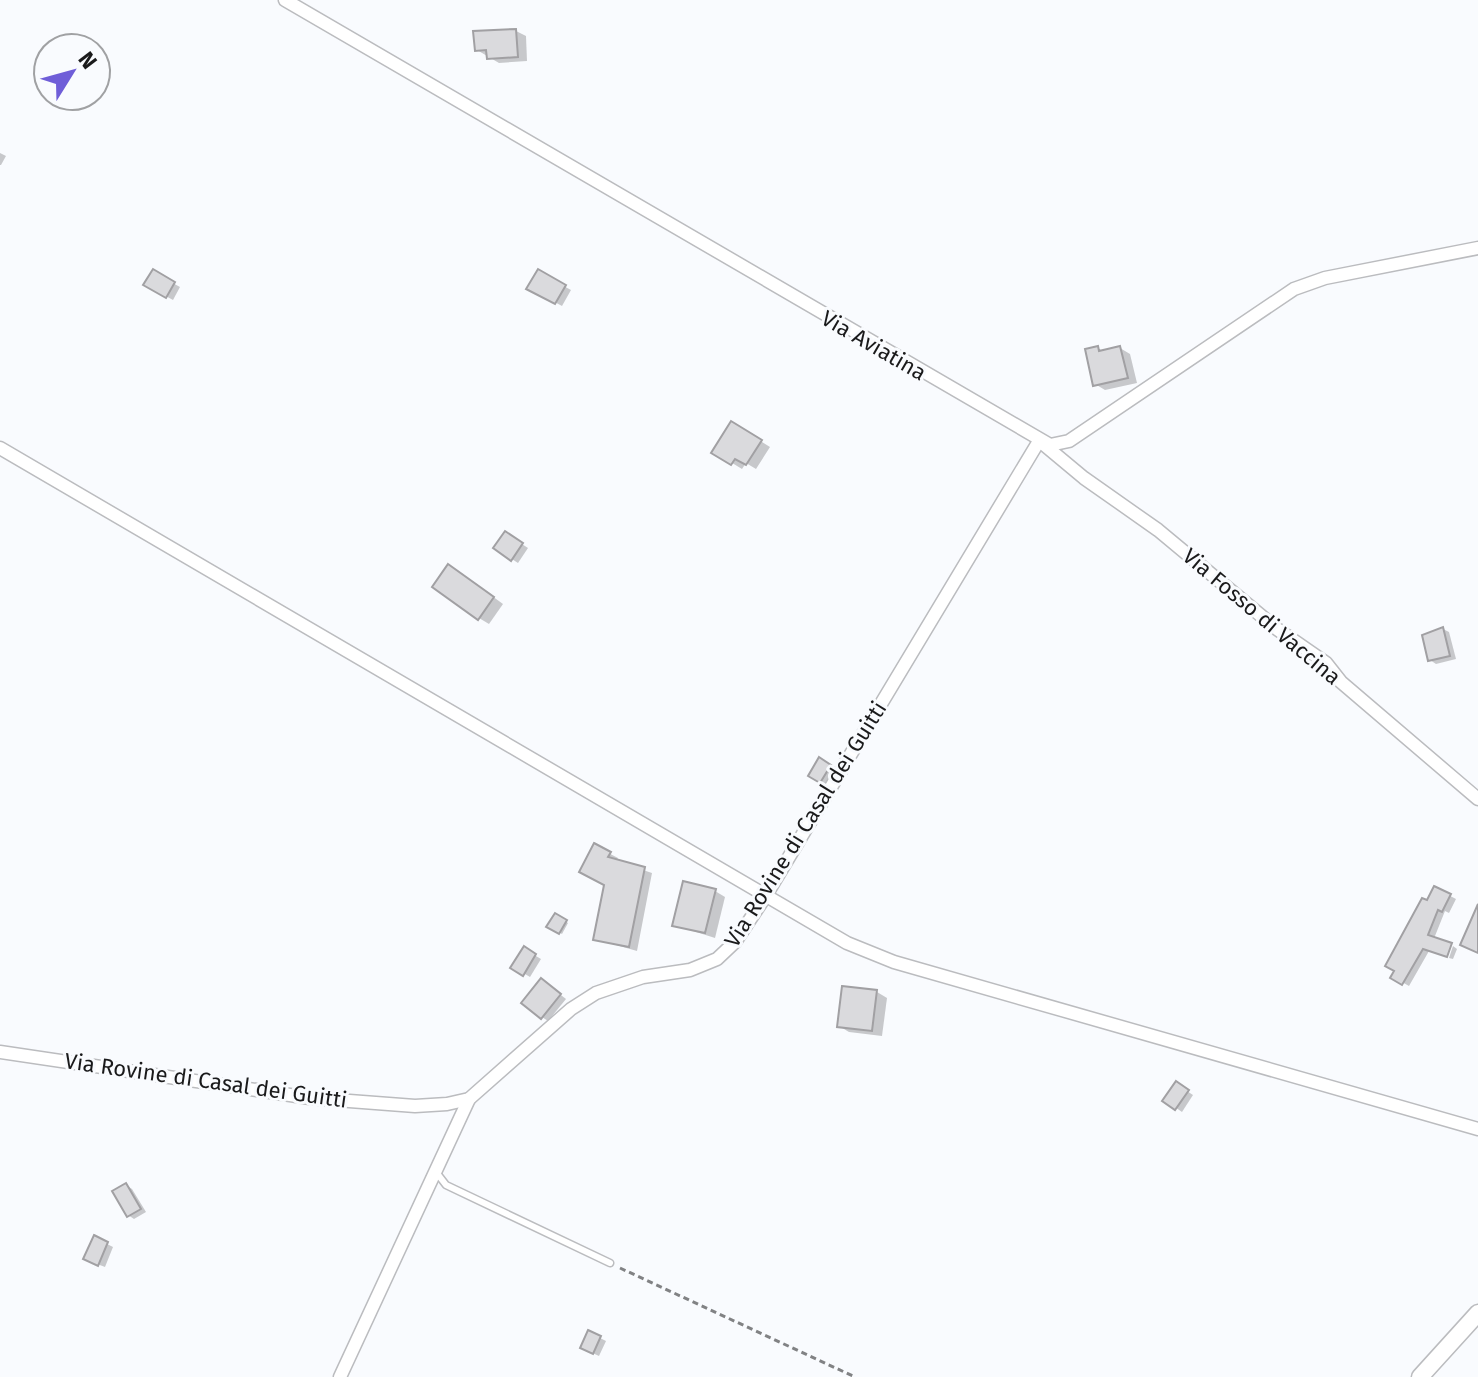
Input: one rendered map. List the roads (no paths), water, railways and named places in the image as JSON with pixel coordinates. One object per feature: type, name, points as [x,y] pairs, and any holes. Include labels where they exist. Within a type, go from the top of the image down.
[{"type":"street","name":"Via Aviatina","points":[[285,0],[1039,441]]},
{"type":"street","points":[[1039,441],[1055,445],[1069,441],[1276,299],[1301,286],[1478,248]]},
{"type":"street","name":"Via Fosso di Vaccina","points":[[1039,441],[1090,483],[1158,530],[1277,629],[1326,663],[1341,682],[1478,799]]},
{"type":"street","name":"Via Rovine di Casal dei Guitti","points":[[0,1052],[310,1098],[426,1106],[469,1099],[584,999],[621,982],[690,970],[717,959],[735,942],[765,897],[1039,441]]},
{"type":"street","points":[[0,448],[838,939],[886,959],[1478,1129]]},
{"type":"street","points":[[340,1377],[469,1099]]},
{"type":"street","points":[[1420,1377],[1478,1313]]},
{"type":"lane","points":[[436,1172],[446,1185],[610,1263]]}]
